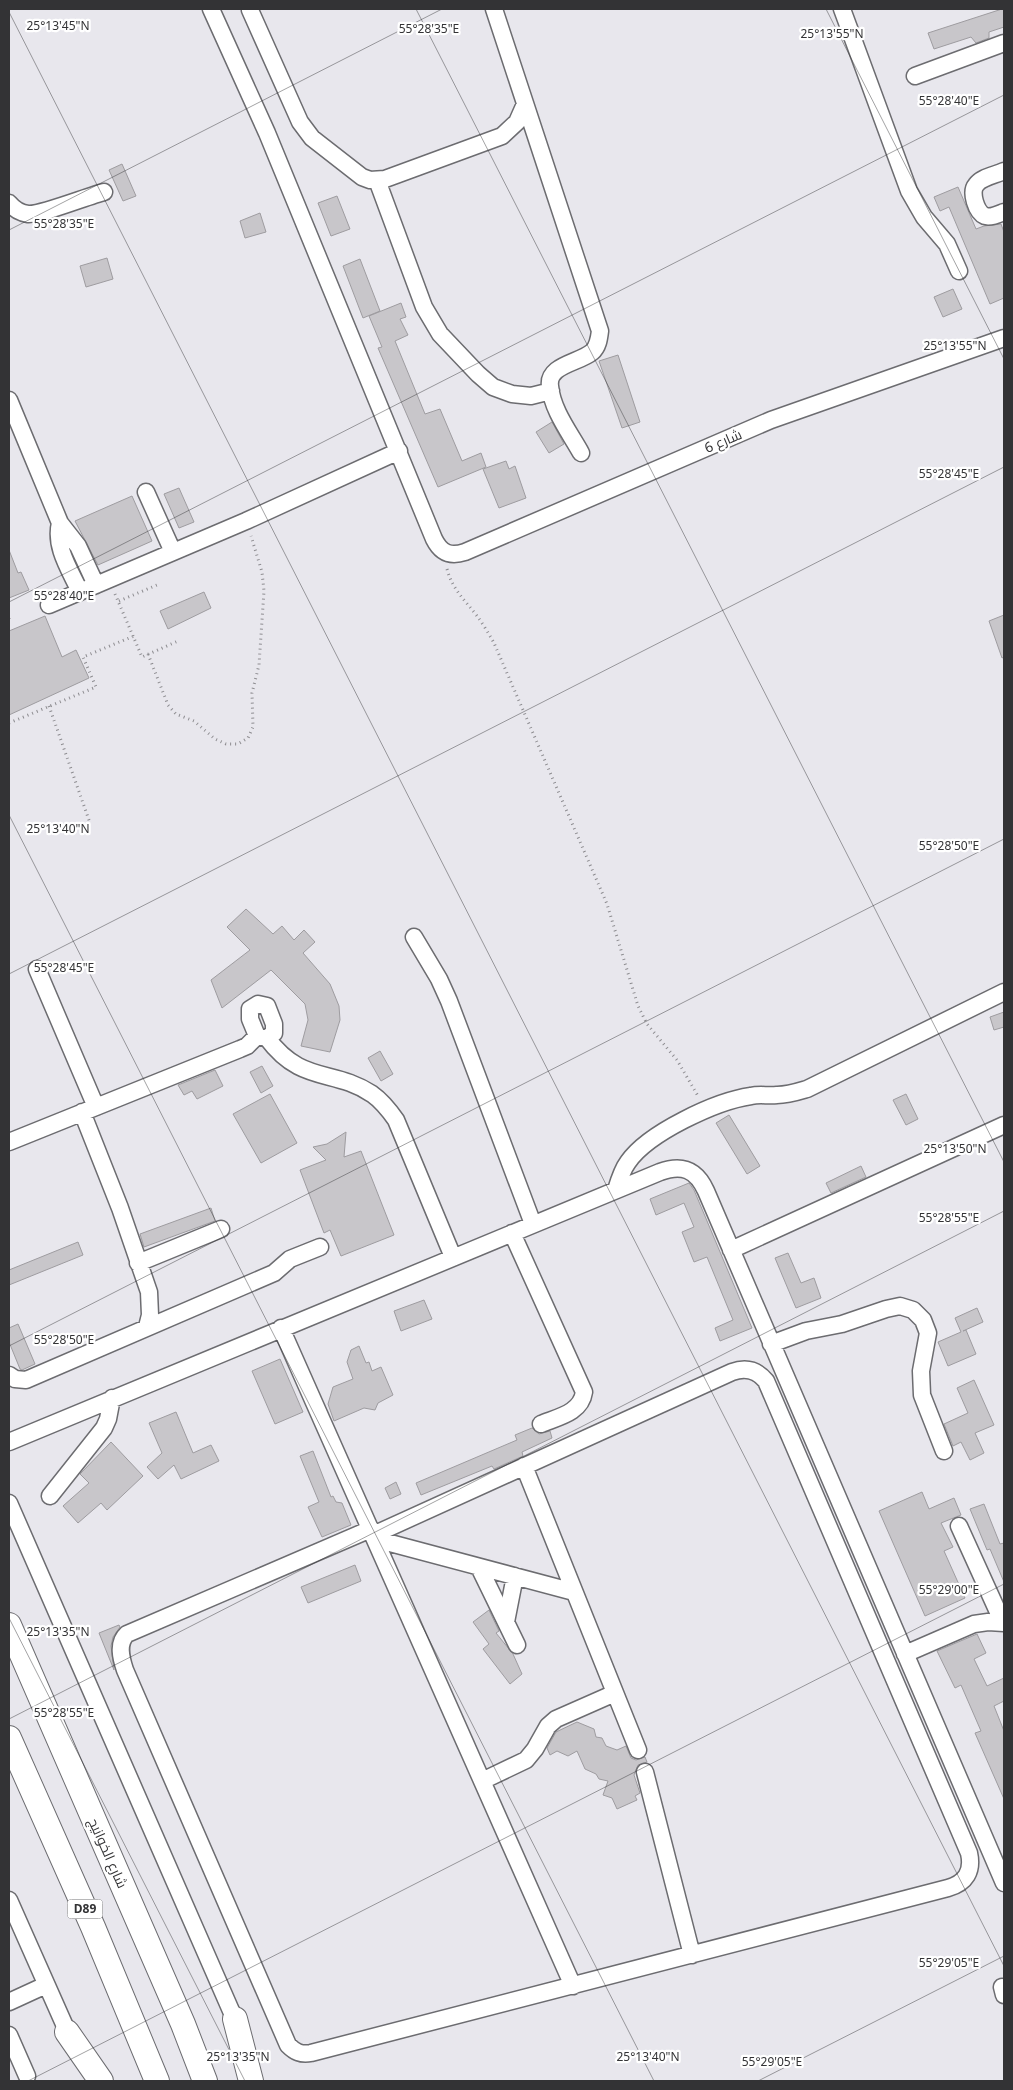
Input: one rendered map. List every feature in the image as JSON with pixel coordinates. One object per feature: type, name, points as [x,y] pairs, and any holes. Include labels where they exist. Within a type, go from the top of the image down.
[{"type":"highway","name":"شارع الخوانيج","points":[[9,1625],[183,2024],[205,2081]]},
{"type":"highway","name":"D89","points":[[9,1738],[93,1927],[157,2081]]},
{"type":"highway","points":[[235,2019],[251,2081]]},
{"type":"highway","points":[[67,2032],[101,2081]]},
{"type":"street","points":[[212,9],[267,133],[434,539],[438,548],[446,554]]},
{"type":"street","points":[[494,9],[600,331],[599,343],[592,352],[553,374],[550,379],[551,391],[559,412],[581,453]]},
{"type":"street","points":[[842,9],[909,191],[924,217],[947,244],[959,271]]},
{"type":"street","points":[[250,10],[300,122],[312,138],[356,174],[370,180],[377,180],[502,136],[517,122],[525,104]]},
{"type":"street","points":[[915,76],[1004,43]]},
{"type":"street","points":[[1004,171],[979,181],[973,194],[980,212],[985,216],[990,217],[1004,212]]},
{"type":"street","points":[[377,180],[424,307],[440,334],[493,387],[512,394],[532,396],[551,391]]},
{"type":"street","points":[[9,202],[15,210],[35,214],[104,192]]},
{"type":"street","name":"شارع 6","points":[[446,554],[456,555],[466,552],[770,420],[1004,338]]},
{"type":"street","points":[[9,400],[60,523],[73,538],[103,582]]},
{"type":"street","points":[[49,604],[246,521],[399,451]]},
{"type":"street","points":[[150,491],[177,550]]},
{"type":"street","points":[[60,523],[58,544],[80,592]]},
{"type":"street","points":[[414,937],[439,979],[449,1001],[533,1224]]},
{"type":"street","points":[[37,969],[89,1110],[149,1292],[150,1304],[147,1327]]},
{"type":"street","points":[[616,1190],[620,1174],[628,1160],[639,1149],[672,1126],[739,1098],[779,1095],[807,1089],[1004,992]]},
{"type":"street","points":[[9,1142],[247,1046],[262,1037],[301,1069],[358,1086],[373,1094],[386,1106],[396,1120],[454,1257]]},
{"type":"street","points":[[731,1250],[1004,1125]]},
{"type":"street","points":[[9,1442],[670,1168],[682,1168],[693,1172],[701,1180],[1004,1883]]},
{"type":"street","points":[[138,1263],[221,1229]]},
{"type":"street","points":[[512,1233],[584,1392],[583,1400],[578,1407],[541,1424]]},
{"type":"street","points":[[9,1374],[15,1379],[26,1380],[274,1273],[290,1259],[320,1247]]},
{"type":"street","points":[[771,1344],[806,1331],[850,1322],[886,1309],[900,1306],[913,1310],[923,1320],[928,1333],[921,1371],[922,1395],[944,1451]]},
{"type":"street","points":[[282,1328],[573,1986]]},
{"type":"street","points":[[740,1370],[755,1371],[761,1375],[766,1381],[969,1853],[970,1871],[965,1880],[957,1885],[311,2053],[298,2053],[288,2045],[125,1670],[121,1654],[124,1637],[131,1632],[373,1534],[524,1466],[740,1370]]},
{"type":"street","points":[[50,1496],[104,1428],[108,1419],[112,1398]]},
{"type":"street","points":[[524,1466],[638,1750]]},
{"type":"street","points":[[9,1503],[262,2081]]},
{"type":"street","points":[[905,1654],[974,1624],[988,1622],[1004,1623],[959,1526]]},
{"type":"street","points":[[373,1534],[479,1567],[574,1592]]},
{"type":"street","points":[[479,1567],[517,1645]]},
{"type":"street","points":[[506,1622],[515,1576]]},
{"type":"street","points":[[482,1782],[526,1760],[535,1749],[548,1726],[556,1719],[615,1693]]},
{"type":"street","points":[[645,1772],[692,1955]]},
{"type":"street","points":[[9,1900],[88,2081]]},
{"type":"street","points":[[9,2002],[46,1985]]},
{"type":"street","points":[[9,2035],[28,2076]]},
{"type":"path","points":[[148,654],[168,705],[176,714],[194,721],[216,739],[226,744],[238,744],[248,738],[253,727],[252,693],[259,665],[264,590],[262,572],[246,521]]},
{"type":"path","points":[[446,554],[450,580],[456,592],[486,628],[494,643],[607,904],[638,1006],[647,1024],[677,1060],[691,1082],[705,1111]]},
{"type":"path","points":[[103,582],[118,601],[142,657],[178,641]]},
{"type":"path","points":[[118,601],[158,585]]},
{"type":"path","points":[[9,723],[96,687],[84,657],[134,636]]},
{"type":"path","points":[[49,706],[90,823]]},
{"type":"building","points":[[1004,9],[1004,27],[989,32],[989,38],[976,43],[971,37],[934,49],[928,33]]},
{"type":"building","points":[[122,164],[136,196],[123,201],[109,170]]},
{"type":"building","points":[[958,187],[976,229],[1001,224],[1004,232],[1004,298],[990,304],[949,207],[940,211],[934,197]]},
{"type":"building","points":[[337,196],[350,229],[331,236],[318,203]]},
{"type":"building","points":[[260,213],[266,232],[245,238],[240,221]]},
{"type":"building","points":[[107,258],[113,279],[86,287],[80,266]]},
{"type":"building","points":[[360,259],[380,311],[363,318],[343,266]]},
{"type":"building","points":[[953,289],[962,309],[943,317],[934,297]]},
{"type":"building","points":[[401,303],[406,317],[400,319],[408,335],[395,341],[425,414],[440,409],[462,461],[481,453],[486,467],[438,487],[378,348],[382,347],[369,316]]},
{"type":"building","points":[[618,355],[640,422],[622,428],[599,361]]},
{"type":"building","points":[[552,422],[564,444],[549,453],[536,432]]},
{"type":"building","points":[[506,461],[509,469],[515,466],[526,498],[499,508],[483,469]]},
{"type":"building","points":[[179,488],[194,522],[179,528],[164,494]]},
{"type":"building","points":[[132,496],[152,541],[98,565],[75,521]]},
{"type":"building","points":[[9,550],[18,573],[21,572],[29,590],[9,598]]},
{"type":"building","points":[[204,592],[211,608],[168,629],[160,611]]},
{"type":"building","points":[[1004,615],[1004,657],[1002,658],[989,621]]},
{"type":"building","points":[[45,616],[62,657],[76,650],[89,678],[9,715],[9,631]]},
{"type":"building","points":[[246,909],[273,934],[282,926],[294,940],[304,930],[315,942],[303,953],[330,984],[339,1006],[340,1020],[330,1052],[301,1046],[308,1020],[305,1004],[271,970],[222,1008],[211,980],[250,950],[227,927]]},
{"type":"building","points":[[1004,1012],[1004,1027],[994,1030],[990,1017]]},
{"type":"building","points":[[380,1051],[393,1074],[381,1081],[368,1058]]},
{"type":"building","points":[[262,1066],[273,1086],[261,1093],[250,1072]]},
{"type":"building","points":[[215,1070],[223,1086],[197,1099],[192,1091],[184,1095],[178,1085]]},
{"type":"building","points":[[270,1094],[297,1143],[261,1163],[233,1114]]},
{"type":"building","points":[[906,1094],[918,1119],[906,1125],[893,1100]]},
{"type":"building","points":[[729,1115],[760,1166],[747,1174],[716,1123]]},
{"type":"building","points":[[346,1132],[344,1157],[361,1151],[394,1235],[341,1256],[330,1230],[324,1233],[300,1170],[326,1160],[313,1147],[327,1144]]},
{"type":"building","points":[[861,1166],[866,1177],[831,1193],[826,1183]]},
{"type":"building","points":[[689,1183],[694,1190],[752,1328],[720,1341],[715,1328],[733,1320],[707,1257],[694,1262],[682,1232],[694,1227],[684,1203],[656,1215],[650,1199]]},
{"type":"building","points":[[211,1208],[215,1221],[144,1247],[140,1234]]},
{"type":"building","points":[[78,1242],[83,1255],[9,1285],[9,1270]]},
{"type":"building","points":[[788,1253],[801,1283],[814,1278],[821,1298],[796,1308],[775,1258]]},
{"type":"building","points":[[424,1300],[432,1319],[401,1331],[394,1311]]},
{"type":"building","points":[[977,1308],[983,1322],[963,1331],[966,1330],[976,1354],[948,1366],[938,1342],[961,1332],[955,1318]]},
{"type":"building","points":[[18,1324],[35,1364],[22,1370],[9,1342],[9,1328]]},
{"type":"building","points":[[359,1346],[366,1363],[369,1362],[372,1371],[381,1367],[393,1395],[378,1403],[375,1410],[364,1408],[334,1421],[328,1404],[333,1387],[353,1379],[347,1362],[351,1350]]},
{"type":"building","points":[[280,1359],[303,1412],[275,1424],[252,1371]]},
{"type":"building","points":[[974,1380],[994,1425],[975,1433],[984,1453],[970,1460],[961,1442],[953,1446],[944,1424],[968,1413],[957,1388]]},
{"type":"building","points":[[176,1412],[193,1453],[211,1445],[219,1461],[181,1479],[174,1465],[158,1479],[147,1467],[162,1453],[149,1423]]},
{"type":"building","points":[[532,1428],[539,1434],[550,1431],[552,1438],[522,1452],[523,1456],[494,1469],[492,1466],[421,1495],[416,1483],[517,1440],[515,1435]]},
{"type":"building","points":[[111,1442],[143,1476],[107,1510],[101,1503],[78,1523],[63,1506],[89,1483],[80,1474]]},
{"type":"building","points":[[313,1451],[331,1497],[333,1496],[336,1502],[342,1503],[351,1525],[322,1537],[308,1507],[319,1502],[300,1456]]},
{"type":"building","points":[[396,1482],[401,1494],[390,1499],[385,1488]]},
{"type":"building","points":[[922,1492],[929,1509],[954,1498],[961,1515],[941,1523],[953,1547],[944,1551],[965,1598],[925,1616],[879,1511]]},
{"type":"building","points":[[984,1504],[1000,1544],[1004,1543],[1004,1582],[990,1549],[987,1550],[970,1509]]},
{"type":"building","points":[[355,1565],[361,1581],[308,1603],[301,1587]]},
{"type":"building","points":[[489,1610],[499,1631],[496,1633],[513,1654],[522,1674],[510,1684],[483,1649],[489,1644],[473,1622]]},
{"type":"building","points":[[119,1625],[120,1627],[113,1637],[111,1646],[114,1670],[99,1633]]},
{"type":"building","points":[[977,1634],[986,1653],[974,1659],[987,1686],[1004,1678],[1004,1701],[994,1706],[1004,1731],[1004,1799],[975,1733],[981,1731],[961,1685],[955,1688],[937,1651]]},
{"type":"building","points":[[577,1722],[594,1729],[596,1737],[602,1738],[606,1746],[617,1750],[626,1746],[631,1758],[636,1760],[645,1757],[647,1762],[638,1765],[634,1775],[640,1793],[635,1796],[637,1800],[617,1809],[612,1798],[603,1795],[608,1781],[599,1779],[596,1774],[585,1769],[577,1751],[568,1756],[557,1751],[550,1755],[547,1748],[556,1732]]}]
